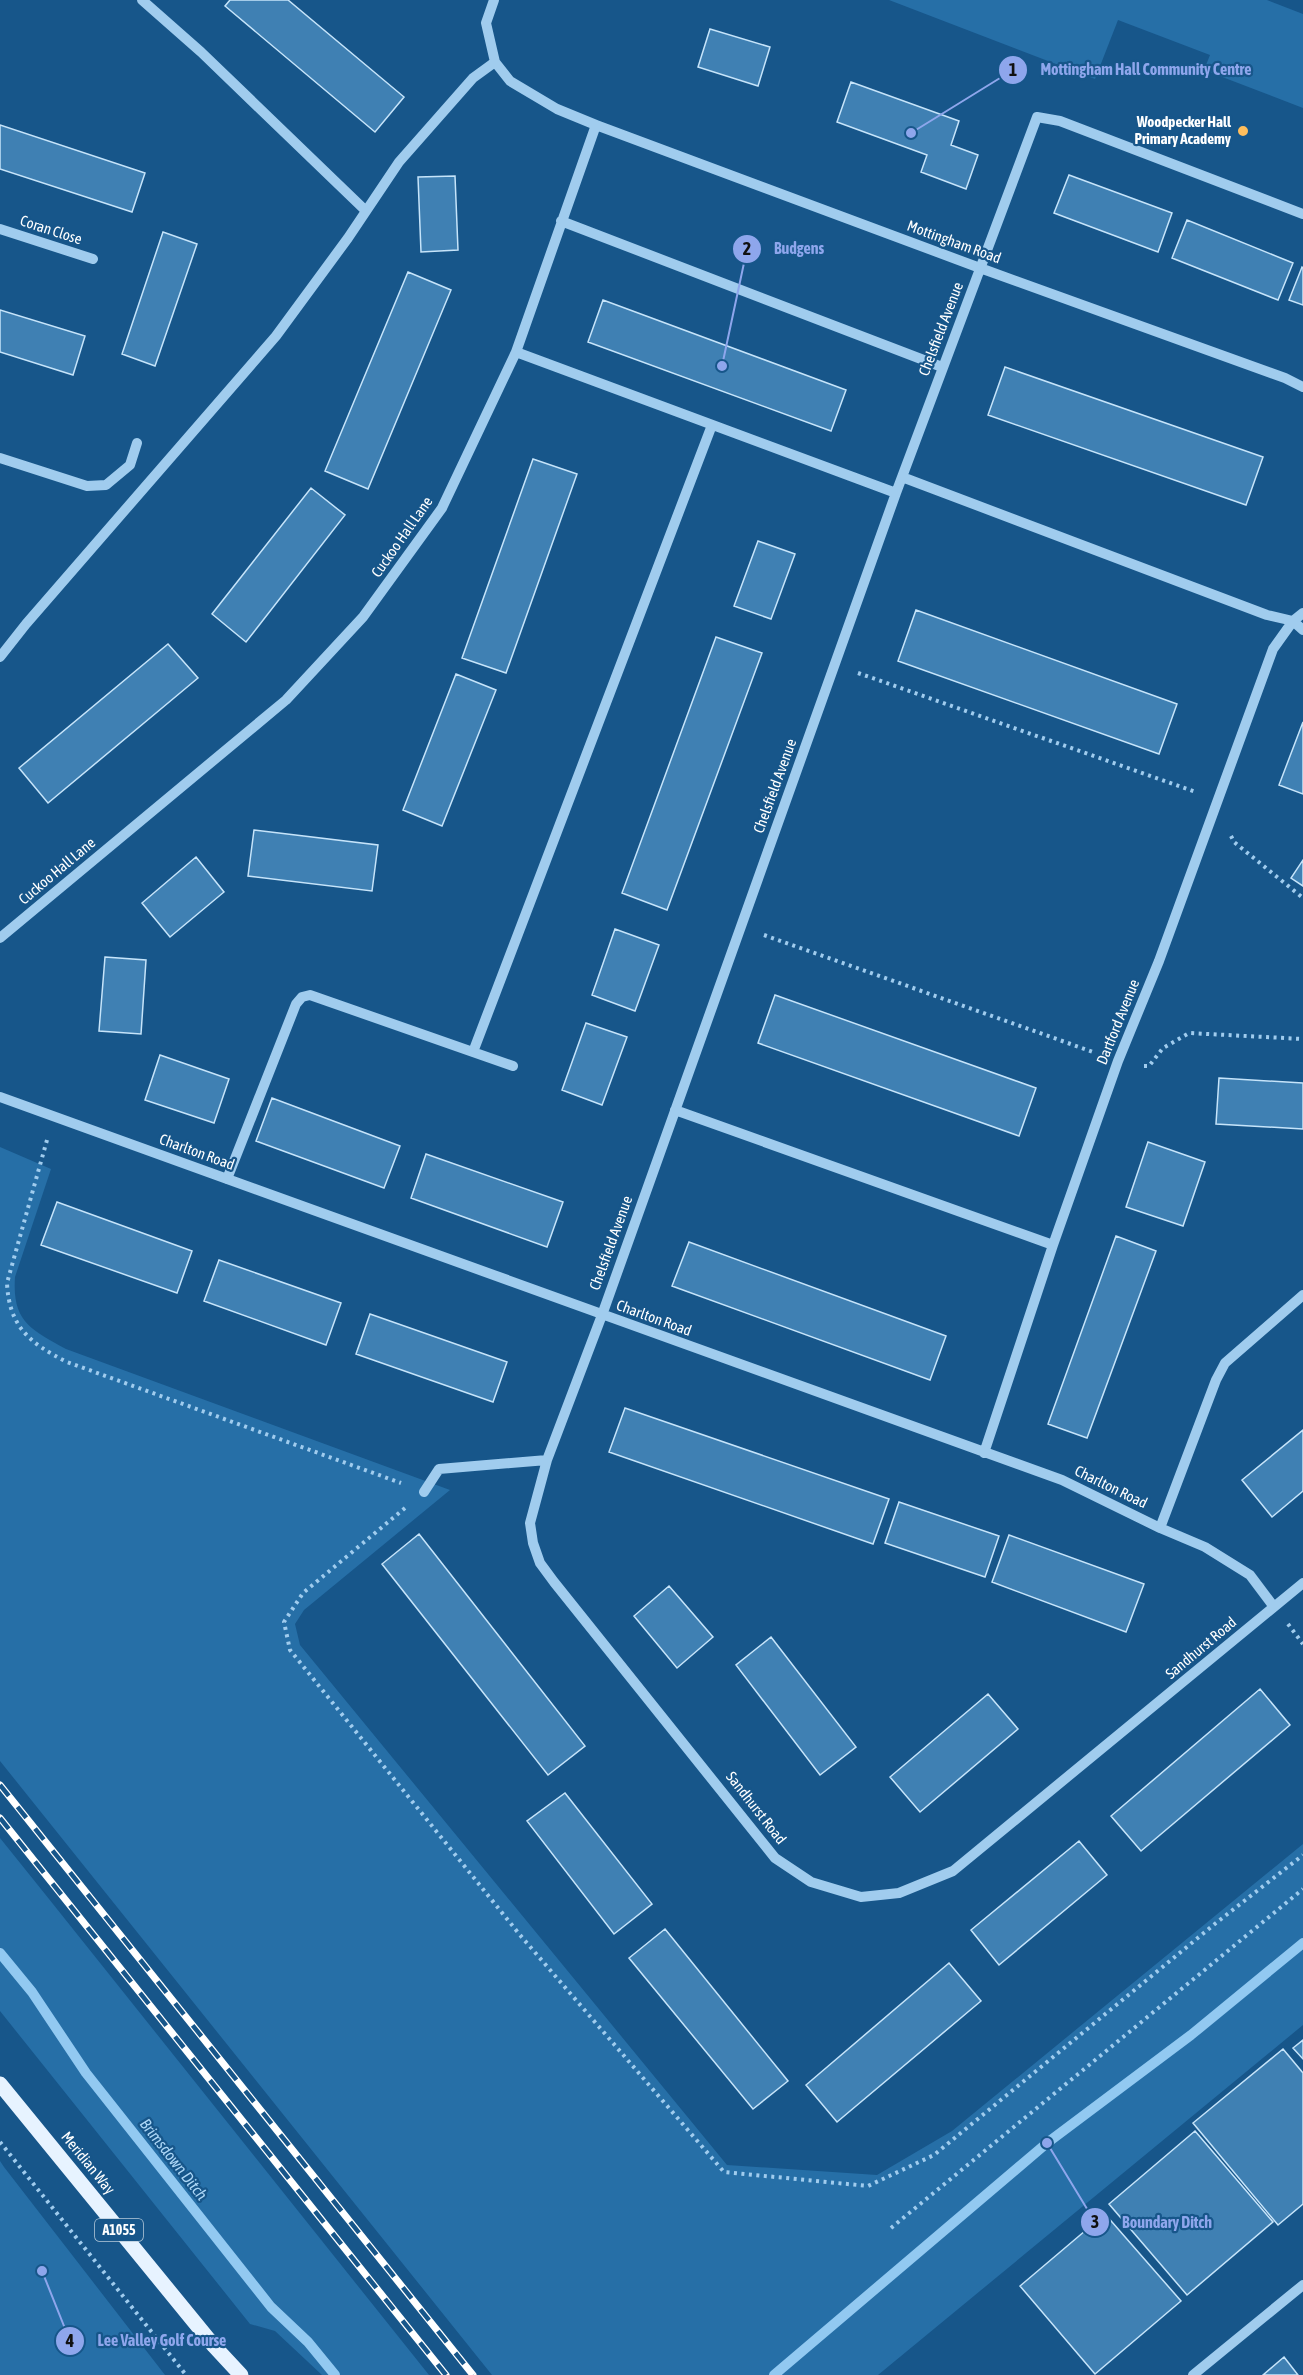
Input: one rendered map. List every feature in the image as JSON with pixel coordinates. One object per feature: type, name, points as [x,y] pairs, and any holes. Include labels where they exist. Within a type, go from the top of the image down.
[{"type":"main road","name":"Meridian Way","points":[[0,2084],[214,2346],[241,2375]]},
{"type":"street","points":[[142,0],[201,52],[366,212]]},
{"type":"street","points":[[494,0],[486,23],[495,62],[510,81],[557,109],[596,125]]},
{"type":"street","points":[[0,657],[276,336],[366,212],[399,162],[473,78],[495,62]]},
{"type":"street","name":"Chelsfield Avenue","points":[[602,1315],[896,493],[1037,117],[1060,122],[1303,214]]},
{"type":"street","name":"Cuckoo Hall Lane","points":[[0,938],[286,700],[363,617],[442,508],[516,352],[596,125]]},
{"type":"street","name":"Mottingham Road","points":[[596,125],[980,268],[1285,378],[1303,387]]},
{"type":"street","points":[[561,221],[942,367]]},
{"type":"street","name":"Coran Close","points":[[0,229],[93,259]]},
{"type":"street","points":[[516,352],[896,493]]},
{"type":"street","points":[[473,1052],[712,424]]},
{"type":"street","points":[[0,458],[87,486],[106,485],[130,465],[137,443]]},
{"type":"street","points":[[902,477],[1267,615],[1293,621],[1303,630]]},
{"type":"street","name":"Dartford Avenue","points":[[984,1453],[1053,1245],[1118,1061],[1159,961],[1216,799],[1273,649],[1293,621],[1303,613]]},
{"type":"street","points":[[227,1179],[296,1004],[302,997],[310,995],[513,1066]]},
{"type":"street","name":"Charlton Road","points":[[0,1097],[1062,1480],[1160,1528],[1205,1547],[1250,1575],[1274,1607]]},
{"type":"street","points":[[675,1110],[1053,1245]]},
{"type":"street","points":[[1160,1528],[1216,1380],[1225,1363],[1303,1295]]},
{"type":"street","name":"Sandhurst Road","points":[[602,1315],[547,1460],[530,1523],[533,1543],[540,1563],[775,1857],[811,1882],[861,1897],[899,1893],[952,1871],[1303,1583]]},
{"type":"street","points":[[424,1492],[439,1469],[547,1460]]},
{"type":"street","points":[[1193,2375],[1303,2285]]},
{"type":"path","points":[[834,665],[1216,799],[1234,842],[1303,898]]},
{"type":"path","points":[[741,927],[1118,1061],[1149,1066],[1163,1048],[1189,1033],[1303,1039]]},
{"type":"path","points":[[53,1117],[6,1283],[11,1313],[15,1322],[27,1335],[45,1351],[67,1362],[424,1492]]},
{"type":"path","points":[[424,1492],[303,1593],[284,1622],[290,1650],[520,1935],[724,2172],[868,2186],[934,2155],[1216,1923],[1303,1855]]},
{"type":"path","points":[[891,2228],[1303,1888]]},
{"type":"path","points":[[0,2142],[186,2375]]},
{"type":"shaded area","points":[[889,0],[1267,0],[1303,14],[1303,108],[1204,70],[1210,55],[1118,20],[1095,79]]},
{"type":"shaded area","points":[[0,1147],[51,1169],[15,1277],[15,1292],[20,1314],[42,1336],[66,1349],[450,1490],[304,1610],[295,1624],[300,1645],[727,2165],[877,2175],[952,2131],[1303,1844],[1303,2025],[878,2375],[492,2375],[0,1761]]},
{"type":"shaded area","points":[[0,1838],[429,2375],[322,2375],[275,2331],[250,2324],[0,2011]]},
{"type":"shaded area","points":[[0,2161],[4,2167],[165,2375],[0,2375]]},
{"type":"building","points":[[230,0],[288,0],[404,97],[375,132],[225,6]]},
{"type":"building","points":[[710,29],[770,47],[758,86],[698,67]]},
{"type":"building","points":[[851,82],[959,121],[951,145],[978,155],[966,189],[921,172],[927,155],[837,122]]},
{"type":"building","points":[[0,125],[145,173],[132,212],[0,169]]},
{"type":"building","points":[[1069,175],[1172,213],[1158,252],[1054,213]]},
{"type":"building","points":[[455,176],[458,250],[421,252],[418,177]]},
{"type":"building","points":[[1187,220],[1293,263],[1278,300],[1172,258]]},
{"type":"building","points":[[163,232],[197,244],[155,366],[122,354]]},
{"type":"building","points":[[1303,268],[1303,305],[1289,300]]},
{"type":"building","points":[[408,272],[451,290],[368,489],[325,471]]},
{"type":"building","points":[[603,300],[846,390],[831,431],[588,342]]},
{"type":"building","points":[[0,310],[85,336],[73,375],[0,352]]},
{"type":"building","points":[[1005,367],[1263,457],[1246,505],[988,415]]},
{"type":"building","points":[[533,459],[577,474],[506,673],[462,658]]},
{"type":"building","points":[[311,488],[345,515],[246,642],[212,614]]},
{"type":"building","points":[[758,541],[795,554],[771,619],[734,606]]},
{"type":"building","points":[[916,610],[1177,704],[1159,754],[898,661]]},
{"type":"building","points":[[716,637],[762,653],[667,910],[622,893]]},
{"type":"building","points":[[168,644],[198,678],[48,803],[19,768]]},
{"type":"building","points":[[456,674],[496,690],[442,826],[403,810]]},
{"type":"building","points":[[1303,722],[1303,794],[1279,785]]},
{"type":"building","points":[[254,830],[378,845],[372,891],[248,876]]},
{"type":"building","points":[[196,857],[224,892],[170,937],[142,903]]},
{"type":"building","points":[[1303,860],[1303,886],[1291,878]]},
{"type":"building","points":[[615,929],[659,945],[635,1011],[592,995]]},
{"type":"building","points":[[105,957],[146,960],[141,1034],[99,1031]]},
{"type":"building","points":[[775,995],[1036,1088],[1019,1136],[758,1043]]},
{"type":"building","points":[[586,1023],[627,1037],[602,1105],[562,1090]]},
{"type":"building","points":[[160,1055],[229,1079],[214,1123],[145,1100]]},
{"type":"building","points":[[1219,1078],[1303,1083],[1303,1129],[1216,1124]]},
{"type":"building","points":[[272,1098],[400,1146],[384,1188],[256,1141]]},
{"type":"building","points":[[1148,1142],[1205,1162],[1183,1226],[1126,1207]]},
{"type":"building","points":[[426,1154],[563,1202],[547,1247],[411,1198]]},
{"type":"building","points":[[57,1202],[192,1251],[177,1293],[41,1245]]},
{"type":"building","points":[[1116,1236],[1156,1251],[1087,1438],[1048,1424]]},
{"type":"building","points":[[689,1242],[946,1336],[930,1380],[672,1286]]},
{"type":"building","points":[[219,1260],[341,1303],[326,1345],[204,1301]]},
{"type":"building","points":[[370,1314],[507,1362],[493,1402],[356,1354]]},
{"type":"building","points":[[625,1408],[889,1499],[873,1544],[609,1452]]},
{"type":"building","points":[[1303,1430],[1303,1491],[1272,1517],[1242,1480]]},
{"type":"building","points":[[899,1502],[999,1536],[985,1577],[885,1543]]},
{"type":"building","points":[[419,1534],[585,1746],[548,1775],[382,1564]]},
{"type":"building","points":[[1009,1535],[1144,1584],[1126,1632],[992,1582]]},
{"type":"building","points":[[669,1586],[713,1637],[677,1668],[634,1616]]},
{"type":"building","points":[[771,1637],[856,1747],[820,1775],[736,1665]]},
{"type":"building","points":[[1260,1689],[1290,1725],[1141,1851],[1111,1816]]},
{"type":"building","points":[[988,1694],[1018,1729],[920,1812],[890,1777]]},
{"type":"building","points":[[565,1793],[652,1904],[614,1934],[527,1821]]},
{"type":"building","points":[[1079,1841],[1107,1875],[999,1965],[971,1930]]},
{"type":"building","points":[[665,1929],[788,2081],[753,2109],[629,1958]]},
{"type":"building","points":[[949,1963],[981,2001],[837,2122],[806,2085]]},
{"type":"building","points":[[1303,2040],[1303,2059],[1293,2048]]},
{"type":"building","points":[[1283,2049],[1303,2073],[1303,2204],[1278,2225],[1193,2123]]},
{"type":"building","points":[[1195,2131],[1273,2222],[1187,2295],[1109,2204]]},
{"type":"building","points":[[1105,2214],[1181,2301],[1095,2374],[1020,2286]]},
{"type":"building","points":[[1284,2357],[1298,2375],[1263,2375]]},
{"type":"waterway","points":[[774,2375],[1047,2143],[1191,2035],[1303,1943]]},
{"type":"waterway","name":"Brimsdown Ditch","points":[[0,1953],[32,1992],[86,2073],[271,2307],[308,2342],[335,2375]]},
{"type":"railway","points":[[0,1785],[473,2375]]},
{"type":"railway","points":[[0,1818],[446,2375]]},
{"type":"place","name":"Woodpecker Hall Primary Academy","points":[[1243,131]]},
{"type":"place","name":"Mottingham Hall Community Centre","points":[[911,133]]},
{"type":"place","name":"Budgens","points":[[722,366]]},
{"type":"place","name":"Boundary Ditch","points":[[1047,2143]]},
{"type":"place","name":"Lee Valley Golf Course","points":[[42,2271]]}]
